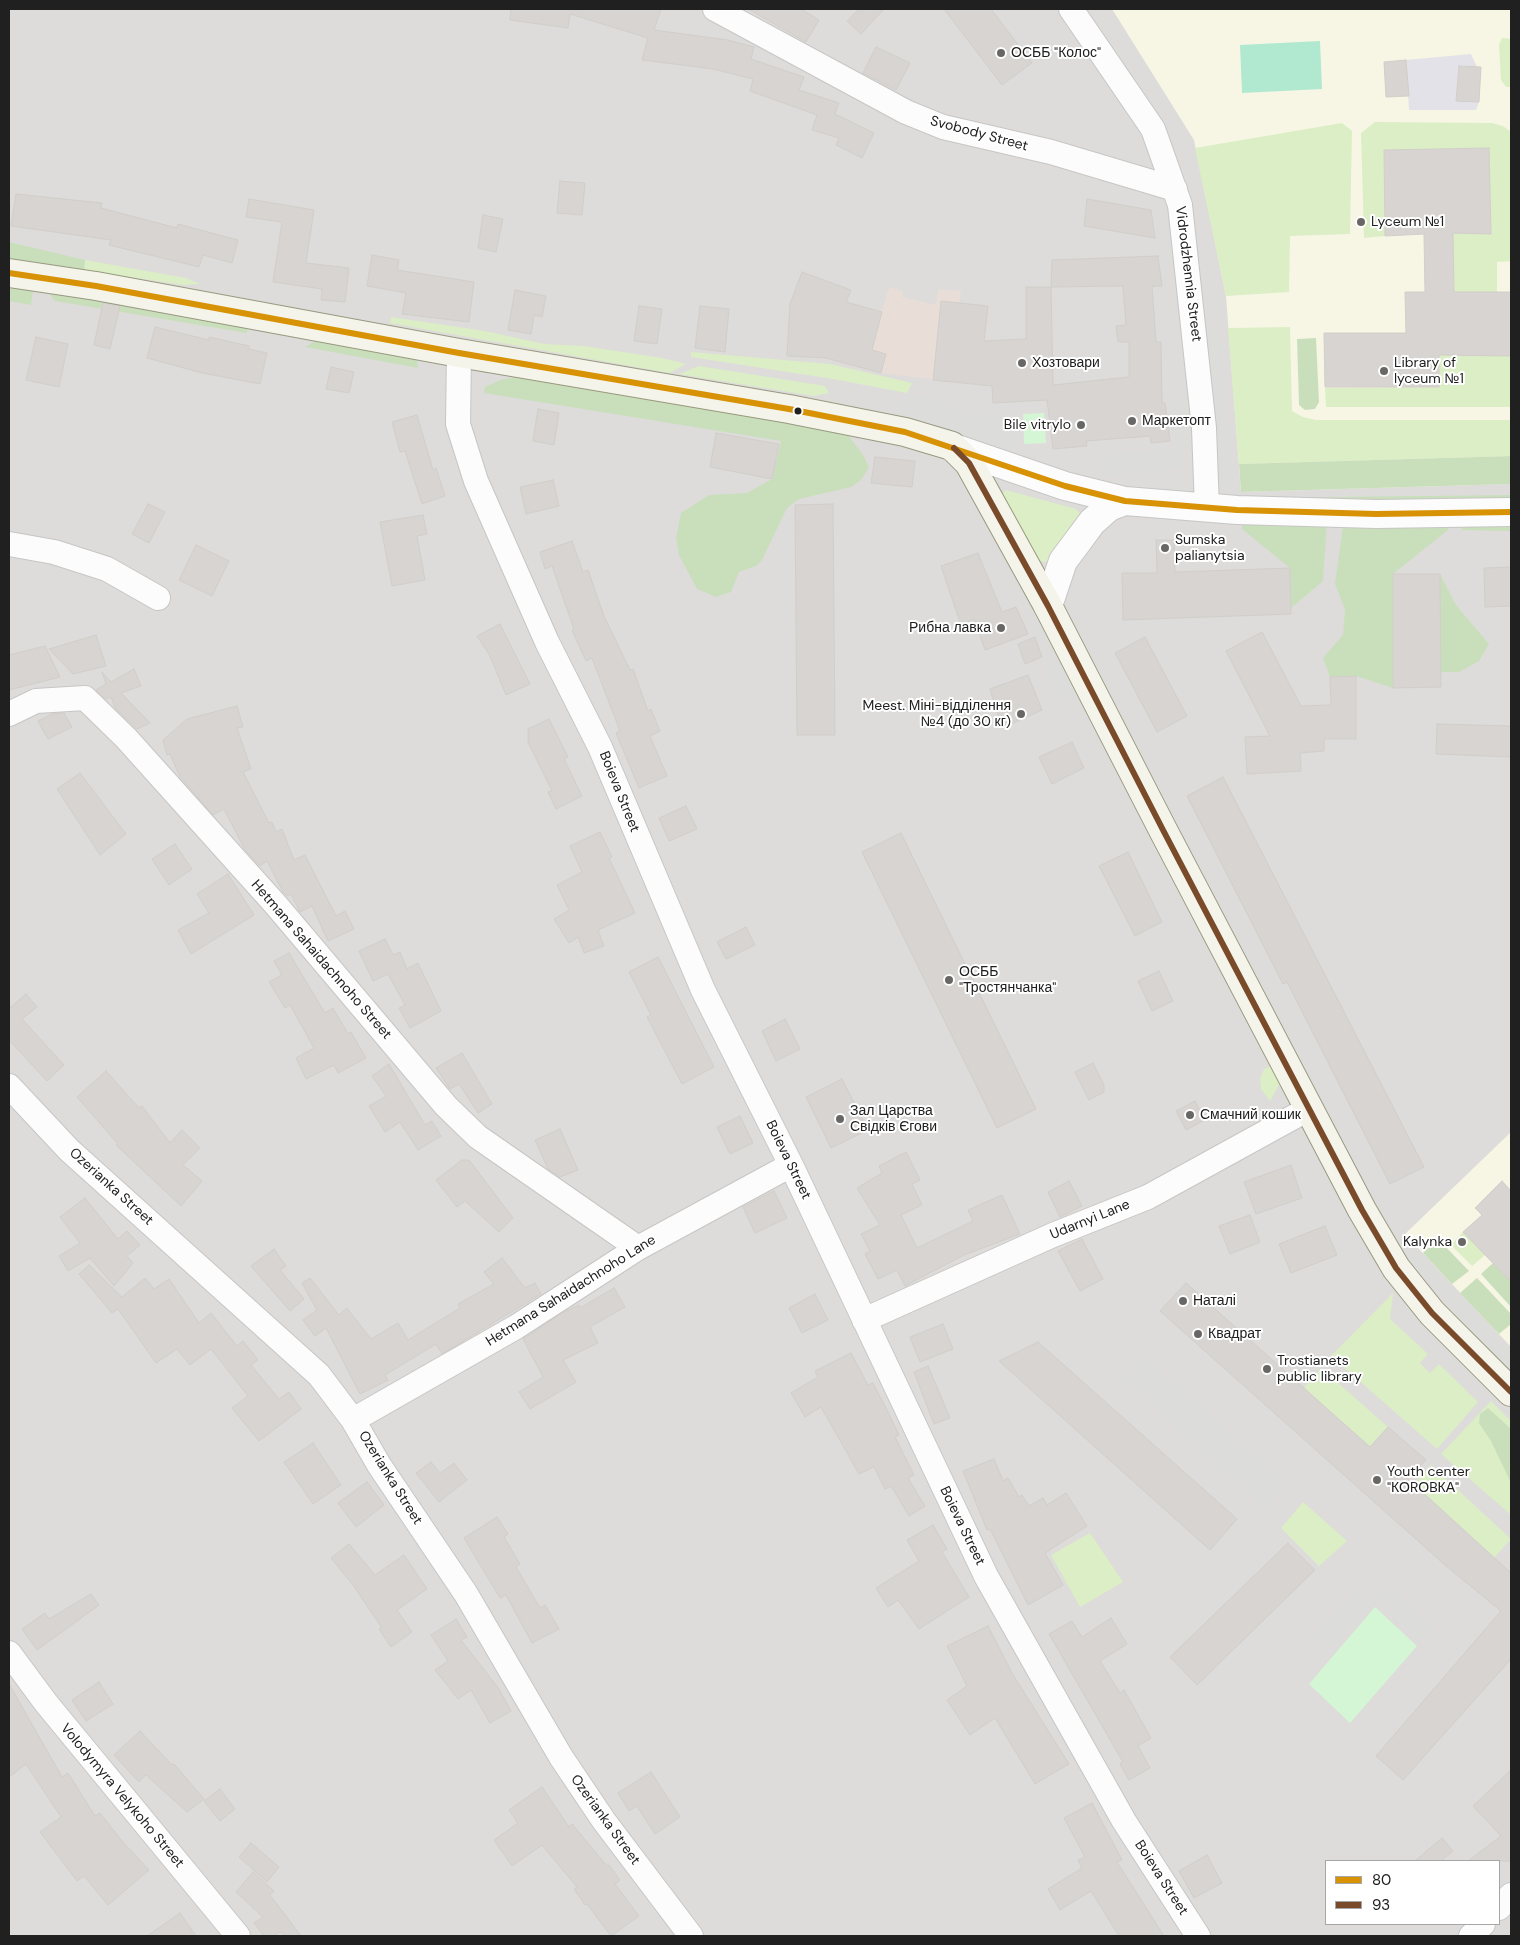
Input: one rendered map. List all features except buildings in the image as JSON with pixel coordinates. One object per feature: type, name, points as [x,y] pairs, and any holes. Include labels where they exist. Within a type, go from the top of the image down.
[{"type":"main road","points":[[9,273],[115,289],[459,353],[789,408],[905,432],[954,448],[969,463],[1048,606],[1101,712],[1362,1210],[1400,1274],[1432,1313],[1511,1392]]},
{"type":"street","name":"Svobody Street","points":[[715,9],[906,112],[943,127],[1051,152],[1175,189]]},
{"type":"street","name":"Vidrodzhennia Street","points":[[1071,9],[1152,129],[1180,205],[1194,313],[1204,428],[1207,508]]},
{"type":"street","name":"Boieva Street","points":[[459,353],[458,424],[476,481],[547,642],[600,747],[703,990],[791,1165],[986,1576],[1124,1821],[1198,1936]]},
{"type":"street","points":[[954,448],[1065,486],[1125,502],[1207,508],[1376,514],[1511,512]]},
{"type":"street","points":[[1048,606],[1063,561],[1078,540],[1092,522],[1109,507],[1125,502]]},
{"type":"street","points":[[9,544],[54,552],[107,569],[158,598]]},
{"type":"street","name":"Hetmana Sahaidachnoho Street","points":[[9,714],[36,701],[85,698],[126,738],[276,905],[446,1106],[478,1136],[638,1248]]},
{"type":"street","name":"Ozerianka Street","points":[[9,1086],[70,1150],[319,1375],[354,1420],[379,1465],[466,1594],[560,1757],[604,1821],[691,1936]]},
{"type":"street","name":"Udarnyi Lane","points":[[864,1320],[1053,1235],[1148,1196],[1310,1108]]},
{"type":"street","name":"Hetmana Sahaidachnoho Lane","points":[[354,1420],[516,1327],[638,1248],[791,1165]]},
{"type":"street","name":"Volodymyra Velykoho Street","points":[[9,1653],[52,1710],[238,1936]]},
{"type":"street","points":[[1500,1907],[1511,1895]]},
{"type":"street","points":[[1471,1936],[1482,1925]]},
{"type":"shaded area","points":[[9,9],[1511,9],[1511,1936],[9,1936]]},
{"type":"shaded area","name":"Lyceum №1","points":[[1112,9],[1511,9],[1511,484],[1241,492],[1226,296],[1194,140]]},
{"type":"shaded area","points":[[1471,54],[1477,67],[1459,66],[1456,100],[1479,102],[1476,110],[1409,110],[1406,60]]},
{"type":"shaded area","points":[[889,287],[903,291],[902,297],[936,305],[938,289],[961,291],[959,303],[988,306],[980,385],[881,373],[835,361],[841,340],[851,342],[860,306],[882,311]]},
{"type":"shaded area","points":[[1219,329],[1233,489],[1219,490],[1204,330]]},
{"type":"shaded area","points":[[904,392],[1019,425],[1014,451],[897,414]]},
{"type":"shaded area","points":[[1184,400],[1188,447],[1182,448],[1184,467],[1101,476],[1100,456],[1175,448],[1170,402]]},
{"type":"shaded area","points":[[1027,590],[1054,644],[1041,644],[1020,601]]},
{"type":"shaded area","points":[[1065,659],[1082,693],[1062,703],[1046,668]]},
{"type":"shaded area","name":"Kalynka","points":[[1511,1132],[1511,1347],[1405,1234]]},
{"type":"shaded area","points":[[1406,1242],[1511,1353],[1511,1370],[1397,1247]]},
{"type":"shaded area","points":[[1141,1355],[1285,1482],[1264,1507],[1122,1377]]},
{"type":"shaded area","points":[[1387,1584],[1432,1629],[1420,1642],[1375,1597]]},
{"type":"shaded area","points":[[1359,1591],[1372,1603],[1327,1647],[1314,1635]]},
{"type":"green space","points":[[1502,38],[1511,39],[1511,87],[1506,87],[1501,80],[1499,45]]},
{"type":"green space","points":[[1320,41],[1322,89],[1242,93],[1240,45]]},
{"type":"green space","points":[[1375,122],[1492,123],[1503,126],[1511,132],[1511,261],[1497,262],[1497,292],[1454,292],[1453,233],[1491,233],[1489,149],[1384,150],[1385,236],[1364,238],[1361,133]]},
{"type":"green space","points":[[1342,123],[1352,131],[1350,234],[1290,236],[1289,292],[1226,296],[1195,148]]},
{"type":"green space","points":[[9,242],[85,260],[84,270],[9,259]]},
{"type":"green space","points":[[85,260],[186,278],[200,284],[184,285],[84,270]]},
{"type":"green space","points":[[9,281],[34,285],[31,305],[9,301]]},
{"type":"green space","points":[[52,291],[248,325],[247,333],[55,301],[50,295]]},
{"type":"green space","points":[[391,317],[485,331],[544,344],[583,346],[662,358],[686,364],[670,373],[390,323]]},
{"type":"green space","points":[[1290,327],[1292,411],[1303,417],[1316,420],[1511,420],[1511,456],[1239,464],[1228,328]]},
{"type":"green space","points":[[1316,338],[1319,402],[1315,409],[1305,410],[1299,405],[1297,339]]},
{"type":"green space","points":[[317,340],[417,359],[418,368],[305,347]]},
{"type":"green space","points":[[691,352],[830,364],[912,383],[907,393],[833,379],[691,357]]},
{"type":"green space","points":[[1439,355],[1511,356],[1511,407],[1326,407],[1325,388],[1438,387]]},
{"type":"green space","points":[[699,366],[825,386],[829,393],[814,396],[679,374]]},
{"type":"green space","points":[[529,376],[717,408],[848,435],[863,455],[869,467],[861,480],[851,487],[799,499],[787,508],[762,560],[756,566],[739,572],[731,592],[716,597],[697,589],[679,555],[676,538],[681,513],[709,495],[747,493],[772,479],[781,441],[484,393],[485,387],[503,379]]},
{"type":"green space","points":[[1044,413],[1046,443],[1024,444],[1023,414]]},
{"type":"green space","points":[[1511,456],[1511,484],[1241,492],[1239,464]]},
{"type":"green space","points":[[1006,490],[1076,509],[1080,513],[1079,520],[1050,562],[1036,559],[1002,494]]},
{"type":"green space","points":[[1511,495],[1511,505],[1244,498]]},
{"type":"green space","points":[[1242,518],[1327,519],[1323,581],[1291,608],[1290,568],[1242,529]]},
{"type":"green space","points":[[1511,518],[1511,531],[1462,530],[1462,519]]},
{"type":"green space","points":[[1344,519],[1448,519],[1448,530],[1393,574],[1393,688],[1356,676],[1330,677],[1323,658],[1343,635],[1345,609],[1335,584]]},
{"type":"green space","points":[[1440,574],[1456,605],[1489,644],[1479,661],[1459,672],[1441,672]]},
{"type":"green space","points":[[1269,1067],[1275,1069],[1280,1083],[1270,1101],[1261,1089],[1260,1079],[1264,1069]]},
{"type":"green space","points":[[1463,1232],[1485,1255],[1472,1266],[1451,1245]]},
{"type":"green space","points":[[1438,1239],[1469,1271],[1452,1284],[1423,1253]]},
{"type":"green space","points":[[1493,1263],[1511,1282],[1511,1307],[1481,1274]]},
{"type":"green space","points":[[1477,1278],[1511,1314],[1511,1324],[1499,1334],[1460,1293]]},
{"type":"green space","points":[[1393,1293],[1390,1319],[1428,1354],[1420,1363],[1430,1373],[1439,1364],[1478,1402],[1437,1449],[1331,1356]]},
{"type":"green space","points":[[1321,1368],[1388,1427],[1370,1447],[1304,1388]]},
{"type":"green space","points":[[1491,1401],[1511,1421],[1511,1515],[1441,1454]]},
{"type":"green space","points":[[1488,1408],[1511,1429],[1511,1483],[1491,1441],[1479,1423],[1480,1414]]},
{"type":"green space","points":[[1431,1465],[1511,1539],[1494,1558],[1414,1485]]},
{"type":"green space","points":[[1303,1502],[1347,1541],[1319,1566],[1281,1528]]},
{"type":"green space","points":[[1090,1533],[1123,1582],[1080,1607],[1051,1555]]},
{"type":"green space","points":[[1375,1607],[1417,1646],[1350,1723],[1309,1684]]},
{"type":"transit line","name":"80","points":[[9,273],[96,286],[459,353],[789,409],[905,432],[1065,486],[1125,501],[1237,510],[1376,514],[1511,512]]},
{"type":"transit line","name":"93","points":[[954,448],[969,463],[1048,606],[1362,1210],[1396,1268],[1432,1313],[1511,1392]]},
{"type":"place","name":"ОСББ \"Колос\"","points":[[1001,53]]},
{"type":"place","name":"Lyceum №1","points":[[1361,222]]},
{"type":"place","name":"Хозтовари","points":[[1022,363]]},
{"type":"place","name":"Library of lyceum №1","points":[[1384,371]]},
{"type":"place","name":"Маркетопт","points":[[1132,421]]},
{"type":"place","name":"Bile vitrylo","points":[[1081,425]]},
{"type":"place","name":"Sumska palianytsia","points":[[1165,548]]},
{"type":"place","name":"Рибна лавка","points":[[1001,628]]},
{"type":"place","name":"Meest. Міні-відділення №4 (до 30 кг)","points":[[1021,714]]},
{"type":"place","name":"ОСББ \"Тростянчанка\"","points":[[949,980]]},
{"type":"place","name":"Смачний кошик","points":[[1190,1115]]},
{"type":"place","name":"Зал Царства Свідків Єгови","points":[[840,1119]]},
{"type":"place","name":"Kalynka","points":[[1462,1242]]},
{"type":"place","name":"Наталі","points":[[1183,1301]]},
{"type":"place","name":"Квадрат","points":[[1198,1334]]},
{"type":"place","name":"Trostianets public library","points":[[1267,1369]]},
{"type":"place","name":"Youth center \"КОRОBКА\"","points":[[1377,1480]]}]
